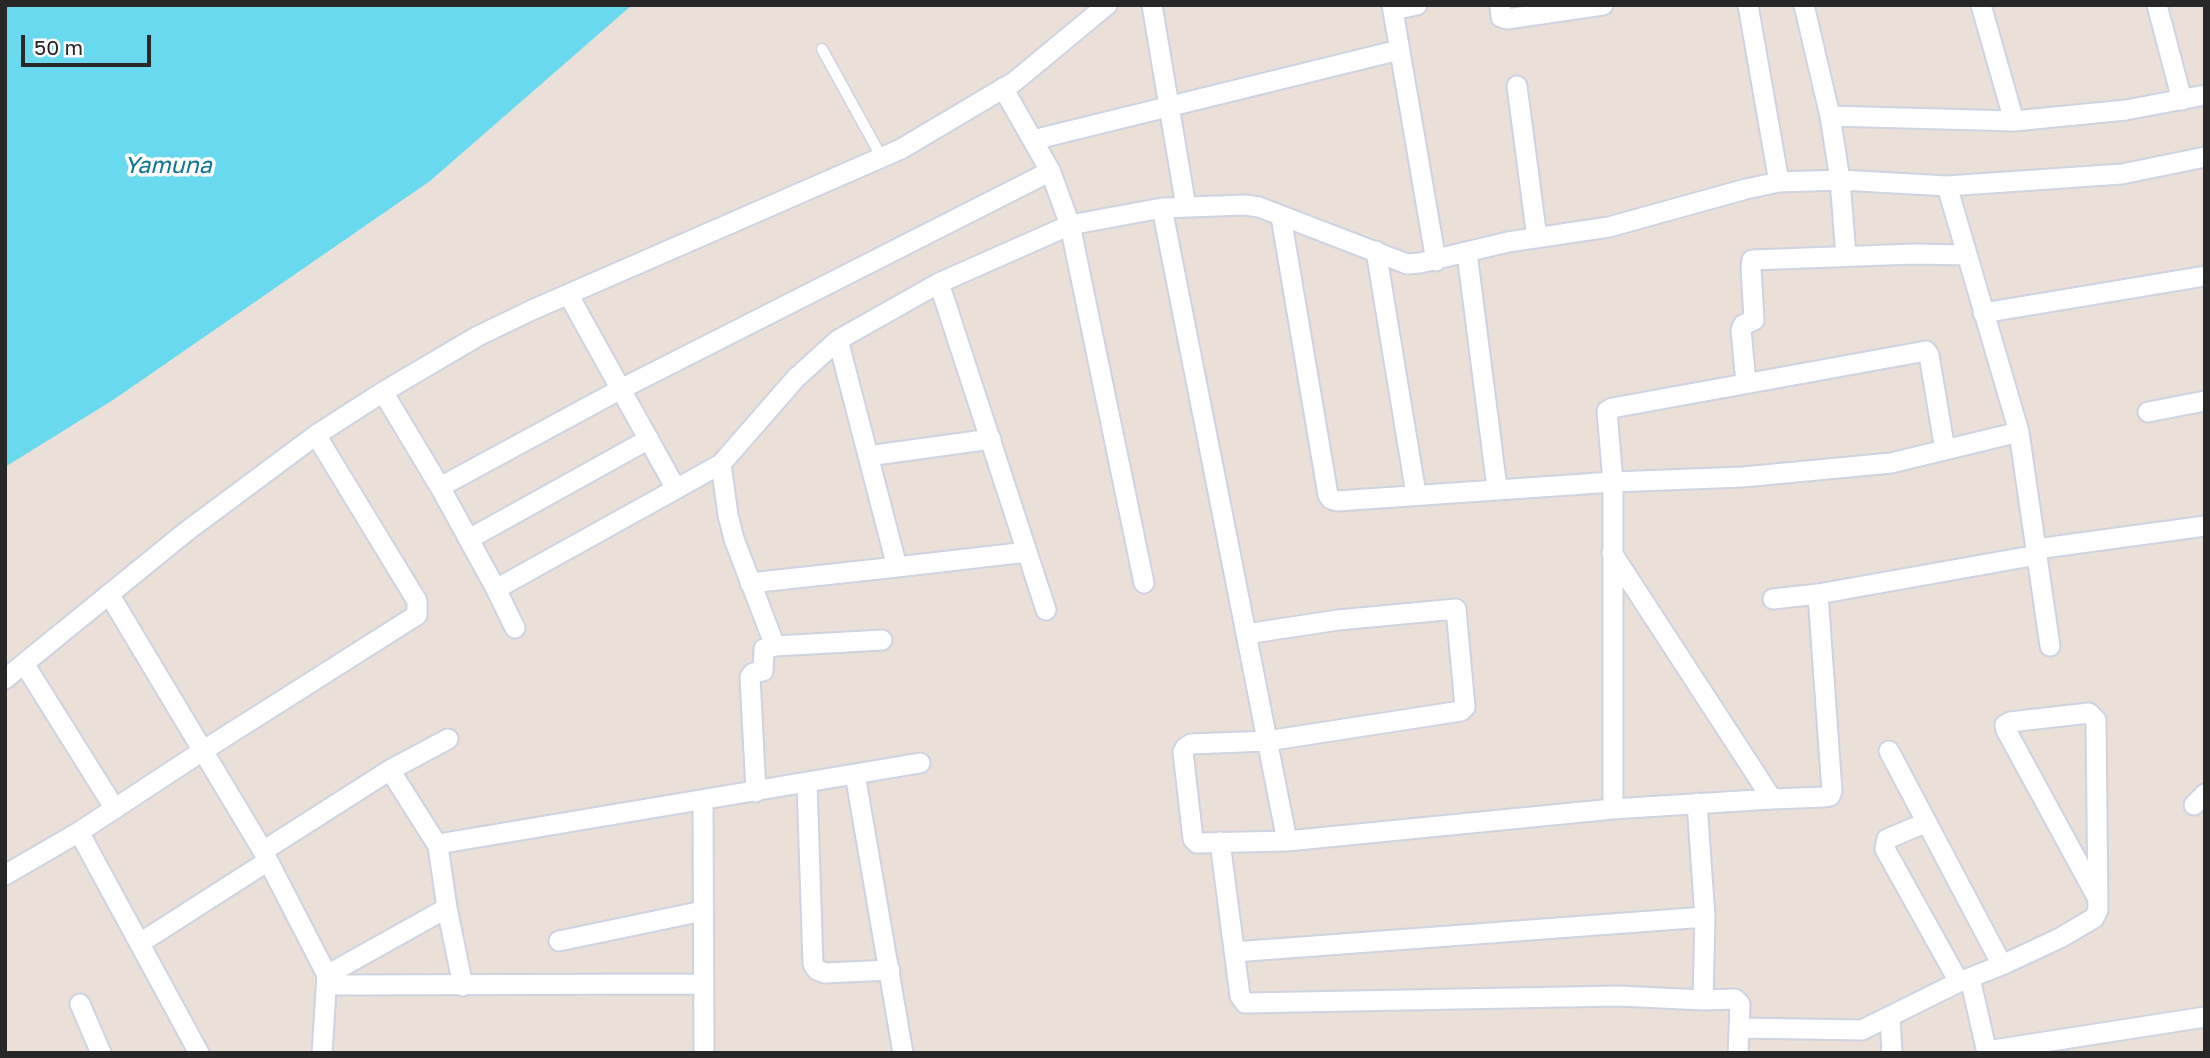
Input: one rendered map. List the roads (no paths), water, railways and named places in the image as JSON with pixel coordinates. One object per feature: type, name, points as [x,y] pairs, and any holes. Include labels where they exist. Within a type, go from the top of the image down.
[{"type":"street","points":[[5,679],[187,531],[316,435],[383,392],[478,336],[901,149],[1003,88],[1107,5]]},
{"type":"street","points":[[1152,5],[1186,207]]},
{"type":"street","points":[[1417,5],[1392,8],[1436,261]]},
{"type":"street","points":[[1500,5],[1501,17],[1507,19],[1603,5]]},
{"type":"street","points":[[1748,5],[1779,182]]},
{"type":"street","points":[[1804,5],[1830,116],[1840,180],[1846,256]]},
{"type":"street","points":[[1981,5],[2014,121]]},
{"type":"street","points":[[2157,5],[2182,100]]},
{"type":"street","points":[[1033,140],[1399,50]]},
{"type":"street","points":[[1517,86],[1537,238]]},
{"type":"street","points":[[1003,88],[1049,170],[1070,225],[1144,583]]},
{"type":"street","points":[[1830,116],[2014,121],[2126,110],[2205,95]]},
{"type":"street","points":[[496,589],[721,464],[796,378],[838,340],[939,283],[1070,225],[1162,208],[1245,205],[1407,264],[1436,261],[1508,242],[1609,227],[1779,182],[1840,180],[1947,186],[2001,180],[2122,174],[2205,158]]},
{"type":"street","points":[[440,487],[621,389],[1048,173],[1049,170]]},
{"type":"street","points":[[1947,186],[2019,432],[2050,646]]},
{"type":"street","points":[[1162,208],[1287,841]]},
{"type":"street","points":[[1281,217],[1328,495],[1337,501],[1497,488],[1743,477],[1891,463],[2019,432]]},
{"type":"street","points":[[1376,251],[1416,494]]},
{"type":"street","points":[[1467,253],[1497,488]]},
{"type":"street","points":[[1746,383],[1741,330],[1743,325],[1754,320],[1752,260],[1846,256],[1967,256]]},
{"type":"street","points":[[1983,313],[2205,276]]},
{"type":"street","points":[[939,283],[1046,610]]},
{"type":"street","points":[[568,294],[676,488]]},
{"type":"street","points":[[838,340],[897,567]]},
{"type":"street","points":[[1613,809],[1613,482],[1607,411],[1926,351],[1929,355],[1945,450]]},
{"type":"street","points":[[383,392],[440,487],[515,628]]},
{"type":"street","points":[[2148,412],[2205,401]]},
{"type":"street","points":[[5,875],[115,810],[204,750],[417,615],[417,601],[316,435]]},
{"type":"street","points":[[469,539],[649,439]]},
{"type":"street","points":[[868,456],[991,439]]},
{"type":"street","points":[[721,464],[728,515],[750,583],[775,646]]},
{"type":"street","points":[[1773,599],[1818,594],[2037,552],[2205,526]]},
{"type":"street","points":[[750,583],[1027,552]]},
{"type":"street","points":[[1611,552],[1772,799]]},
{"type":"street","points":[[109,594],[266,856],[327,980],[322,1053]]},
{"type":"street","points":[[1246,634],[1338,620],[1454,608],[1457,611],[1464,709],[1268,741],[1191,744],[1183,752],[1193,839],[1197,843],[1287,841],[1613,809],[1830,796],[1832,791],[1818,594]]},
{"type":"street","points":[[756,792],[750,677],[763,671],[764,649],[775,646],[882,640]]},
{"type":"street","points":[[24,665],[115,810]]},
{"type":"street","points":[[1741,1028],[1862,1030],[1964,980],[2060,939],[2094,918],[2098,910],[2098,899],[2096,720],[2089,713],[2010,722],[2005,725],[2006,730],[2098,899]]},
{"type":"street","points":[[141,943],[390,770],[448,739]]},
{"type":"street","points":[[1889,751],[2002,965]]},
{"type":"street","points":[[439,846],[444,843],[920,763]]},
{"type":"street","points":[[390,770],[439,846],[447,908],[463,986]]},
{"type":"street","points":[[855,774],[903,1053]]},
{"type":"street","points":[[807,783],[813,964],[817,970],[825,973],[890,970]]},
{"type":"street","points":[[703,800],[704,1053]]},
{"type":"street","points":[[1697,803],[1705,916],[1703,1000]]},
{"type":"street","points":[[1925,822],[1887,839],[1885,849],[1964,980],[1987,1052],[2205,1017]]},
{"type":"street","points":[[79,832],[199,1053]]},
{"type":"street","points":[[1220,842],[1240,996],[1249,1005],[1619,996],[1735,999],[1740,1004],[1738,1053]]},
{"type":"street","points":[[327,980],[447,908]]},
{"type":"street","points":[[559,941],[703,911]]},
{"type":"street","points":[[1234,952],[1705,916]]},
{"type":"street","points":[[327,980],[463,986],[704,984]]},
{"type":"street","points":[[80,1004],[101,1053]]},
{"type":"street","points":[[1890,1017],[1892,1053]]},
{"type":"lane","points":[[822,49],[882,158]]},
{"type":"water","name":"Yamuna","points":[[5,5],[632,5],[430,181],[113,400],[5,467]]}]
